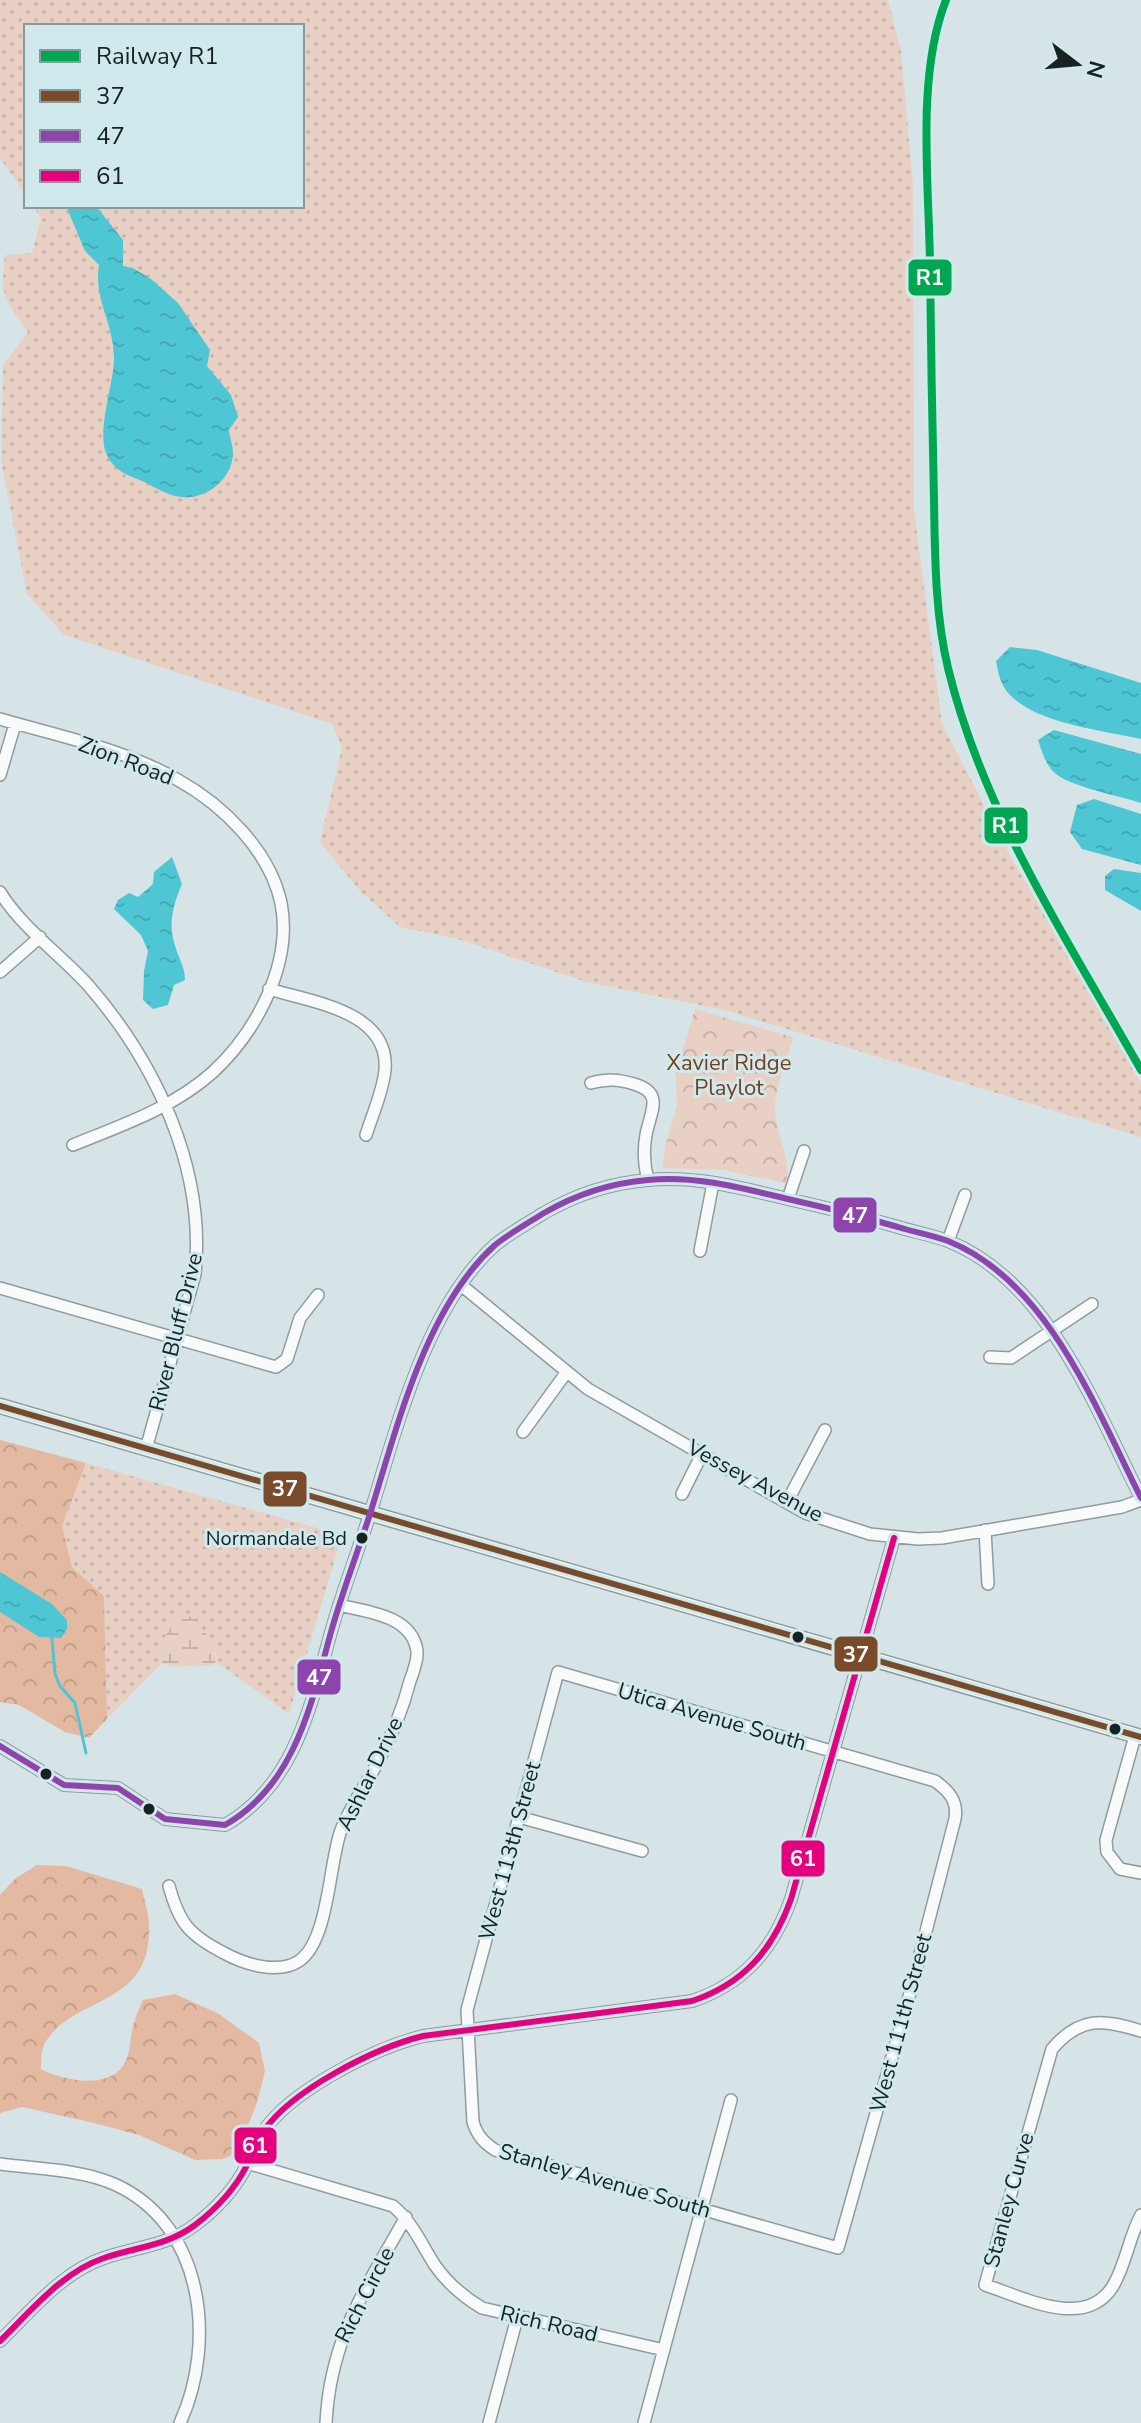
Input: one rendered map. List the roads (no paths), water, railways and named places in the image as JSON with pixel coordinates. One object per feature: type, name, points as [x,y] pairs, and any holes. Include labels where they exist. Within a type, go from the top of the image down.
[{"type":"street","name":"Zion Road","points":[[0,719],[152,767],[180,781],[229,819],[250,842],[268,868],[281,903],[282,939],[269,989],[252,1025],[234,1050],[212,1072],[165,1107],[73,1145]]},
{"type":"street","points":[[0,775],[15,724]]},
{"type":"street","name":"River Bluff Drive","points":[[0,892],[18,916],[88,986],[115,1020],[139,1056],[165,1107],[186,1161],[198,1217],[195,1274],[146,1449]]},
{"type":"street","points":[[0,972],[40,937]]},
{"type":"street","points":[[269,989],[352,1015],[374,1031],[384,1056],[385,1070],[366,1135]]},
{"type":"street","points":[[591,1083],[614,1078],[646,1087],[651,1093],[653,1108],[644,1150],[648,1180]]},
{"type":"street","points":[[788,1199],[804,1151]]},
{"type":"street","points":[[0,1746],[64,1785],[118,1788],[165,1819],[225,1825],[255,1804],[290,1758],[302,1730],[411,1385],[461,1285],[496,1245],[556,1206],[586,1194],[648,1180],[684,1179],[788,1199],[948,1241],[990,1265],[1011,1283],[1052,1332],[1077,1372],[1141,1499]]},
{"type":"street","points":[[700,1251],[713,1183]]},
{"type":"street","points":[[948,1241],[965,1195]]},
{"type":"street","name":"Vessey Avenue","points":[[461,1285],[588,1389],[818,1518],[894,1538],[942,1538],[1122,1507],[1141,1499]]},
{"type":"street","points":[[0,1288],[276,1367],[287,1359],[300,1318],[318,1295]]},
{"type":"street","points":[[990,1357],[1011,1358],[1092,1304]]},
{"type":"street","points":[[523,1432],[566,1373]]},
{"type":"street","points":[[0,1406],[1138,1736],[1106,1840],[1107,1852],[1120,1869],[1141,1873]]},
{"type":"street","points":[[787,1502],[825,1430]]},
{"type":"street","points":[[682,1494],[702,1454]]},
{"type":"street","points":[[985,1530],[988,1584]]},
{"type":"street","points":[[0,2341],[49,2293],[84,2267],[175,2237],[212,2211],[229,2194],[263,2132],[278,2114],[294,2100],[363,2058],[403,2041],[668,2006],[715,1993],[756,1964],[783,1922],[894,1538]]},
{"type":"street","name":"Ashlar Drive","points":[[169,1886],[176,1912],[183,1924],[199,1939],[233,1959],[265,1967],[284,1967],[301,1960],[317,1935],[341,1831],[394,1727],[406,1697],[417,1652],[407,1630],[390,1617],[339,1605]]},
{"type":"street","name":"Utica Avenue South","points":[[558,1672],[935,1781],[952,1796]]},
{"type":"street","name":"West 113th Street","points":[[466,2031],[467,2010],[558,1672]]},
{"type":"street","name":"West 111th Street","points":[[838,2248],[951,1833],[956,1812],[952,1796]]},
{"type":"street","points":[[519,1817],[642,1851]]},
{"type":"street","name":"Stanley Curve","points":[[1141,2031],[1104,2022],[1089,2023],[1074,2028],[1052,2049],[985,2285],[1057,2307],[1083,2308],[1095,2303],[1114,2285],[1141,2215]]},
{"type":"street","name":"Stanley Avenue South","points":[[466,2031],[473,2122],[484,2143],[495,2150],[838,2248]]},
{"type":"street","points":[[644,2423],[731,2100]]},
{"type":"street","points":[[247,2163],[393,2206],[406,2217]]},
{"type":"street","points":[[0,2164],[94,2178],[113,2184],[148,2206],[175,2237],[187,2263],[200,2320],[196,2378],[180,2423]]},
{"type":"street","name":"Rich Road","points":[[406,2217],[436,2267],[464,2297],[482,2308],[664,2350]]},
{"type":"street","name":"Rich Circle","points":[[326,2423],[330,2380],[344,2329],[406,2217]]},
{"type":"street","points":[[489,2423],[517,2318]]},
{"type":"water","points":[[67,208],[98,208],[123,240],[123,266],[151,279],[178,303],[210,350],[207,366],[231,395],[238,417],[229,430],[233,451],[228,472],[216,486],[200,495],[172,495],[123,472],[108,457],[103,437],[113,371],[113,348],[99,290],[99,265],[85,251]]},
{"type":"water","points":[[1010,647],[1037,650],[1141,683],[1141,739],[1053,719],[1022,705],[1004,688],[997,666],[996,661]]},
{"type":"water","points":[[1054,730],[1141,754],[1141,803],[1084,787],[1056,774],[1047,763],[1038,740]]},
{"type":"water","points":[[1094,799],[1141,814],[1141,865],[1082,849],[1070,832],[1077,805]]},
{"type":"water","points":[[172,857],[182,884],[173,913],[172,935],[185,980],[174,985],[168,1005],[153,1009],[143,1000],[148,951],[141,935],[114,909],[118,900],[129,893],[138,897],[153,884],[154,872]]},
{"type":"water","points":[[1114,869],[1141,873],[1141,911],[1105,890],[1105,876]]},
{"type":"water","points":[[0,1572],[52,1604],[67,1620],[67,1629],[61,1638],[39,1637],[0,1612]]},
{"type":"waterway","points":[[52,1638],[55,1674],[60,1686],[75,1703],[86,1753]]},
{"type":"rail line","name":"R1","points":[[946,0],[931,62],[926,130],[935,564],[944,648],[963,722],[1005,825],[1141,1070]]},
{"type":"place","name":"Normandale Bd","points":[[362,1538]]},
{"type":"park label","name":"Xavier Ridge Playlot","points":[[729,1076]]}]
